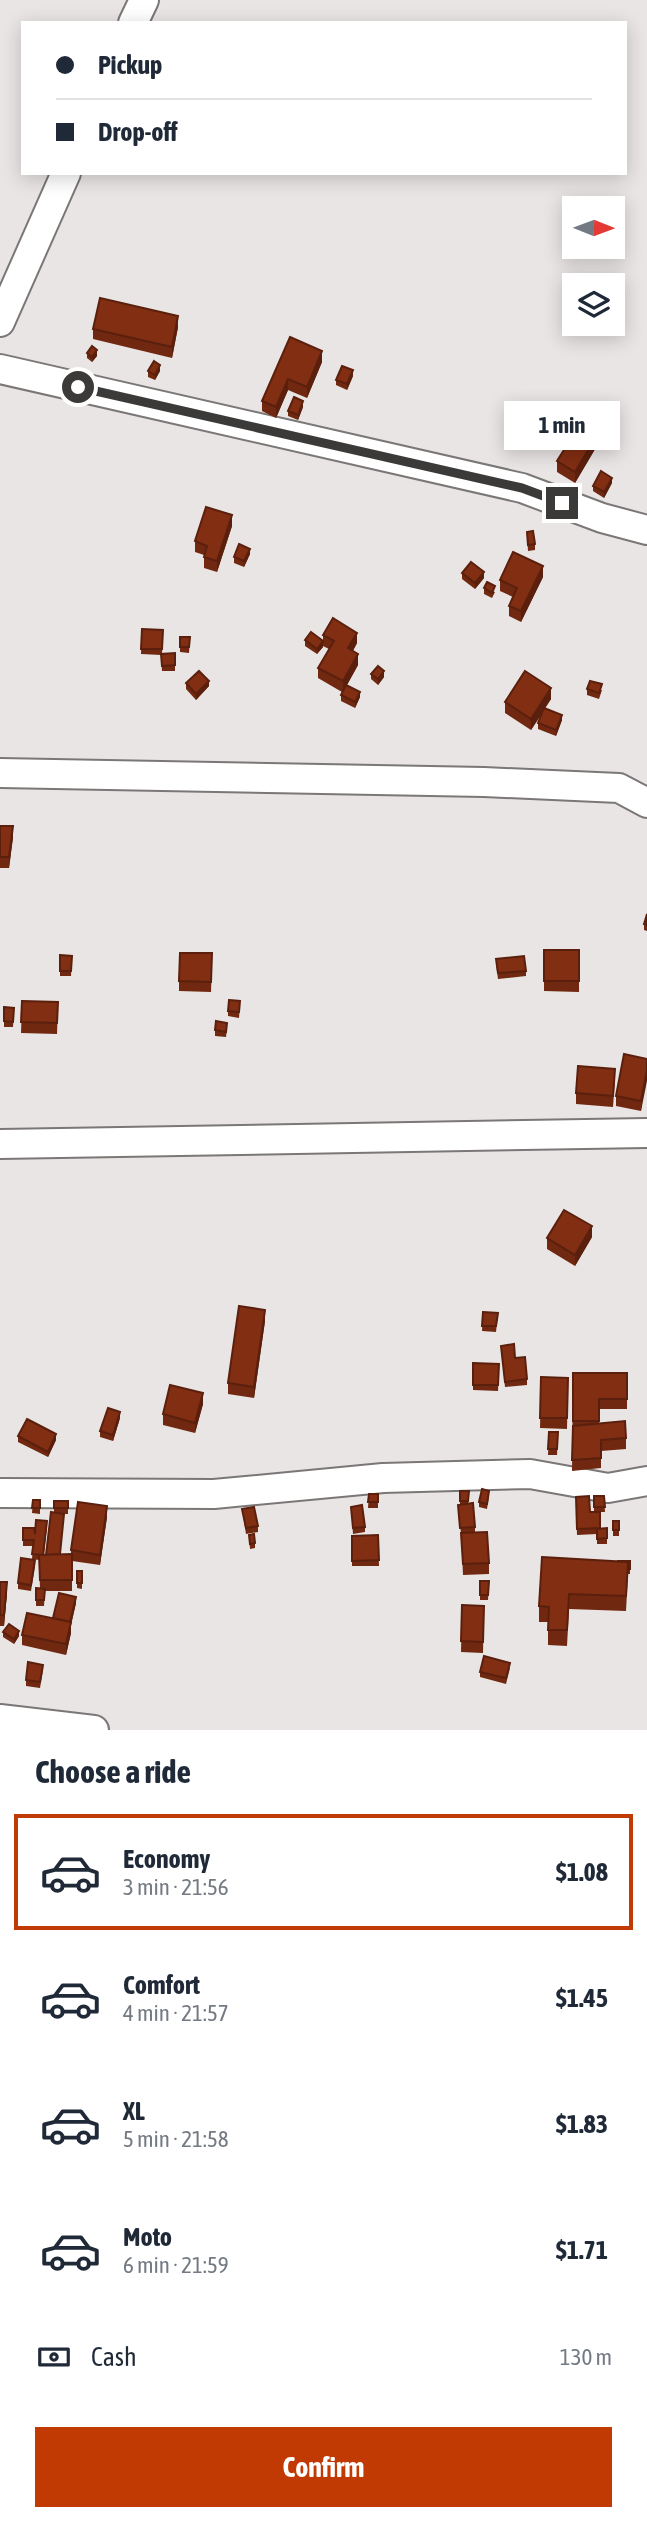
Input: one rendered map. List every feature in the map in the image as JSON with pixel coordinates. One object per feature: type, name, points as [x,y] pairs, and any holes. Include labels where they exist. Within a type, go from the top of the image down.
[{"type":"street","points":[[135,21],[144,0]]},
{"type":"street","points":[[0,322],[65,175]]},
{"type":"street","points":[[0,369],[522,488],[602,518],[647,530]]},
{"type":"street","points":[[0,773],[484,782],[618,788],[647,803]]},
{"type":"street","points":[[0,1144],[647,1133]]},
{"type":"street","points":[[0,1493],[214,1493],[383,1478],[516,1475],[608,1488],[647,1480]]},
{"type":"street","points":[[0,1718],[94,1730]]},
{"type":"building","points":[[100,298],[178,316],[172,347],[93,329]]},
{"type":"building","points":[[290,337],[322,351],[307,387],[288,379],[276,407],[262,401]]},
{"type":"building","points":[[92,346],[97,350],[92,357],[87,353]]},
{"type":"building","points":[[154,361],[160,365],[155,375],[148,371]]},
{"type":"building","points":[[342,366],[353,370],[347,384],[336,380]]},
{"type":"building","points":[[294,397],[303,401],[298,415],[288,411]]},
{"type":"building","points":[[584,418],[601,428],[575,472],[557,461]]},
{"type":"building","points":[[601,471],[612,478],[604,492],[593,486]]},
{"type":"building","points":[[206,507],[232,515],[217,561],[204,557],[207,546],[195,541]]},
{"type":"building","points":[[533,531],[535,544],[528,545],[527,532]]},
{"type":"building","points":[[239,544],[250,549],[244,561],[234,557]]},
{"type":"building","points":[[513,552],[543,566],[521,611],[509,606],[517,588],[500,580]]},
{"type":"building","points":[[471,562],[484,572],[475,583],[462,573]]},
{"type":"building","points":[[487,582],[495,586],[492,593],[484,588]]},
{"type":"building","points":[[333,618],[357,633],[348,648],[358,654],[343,681],[318,668],[334,641],[323,635]]},
{"type":"building","points":[[142,629],[163,630],[162,649],[141,649]]},
{"type":"building","points":[[311,632],[323,641],[317,649],[305,640]]},
{"type":"building","points":[[180,637],[190,637],[189,647],[180,647]]},
{"type":"building","points":[[175,653],[175,665],[162,666],[161,654]]},
{"type":"building","points":[[378,666],[384,671],[378,679],[371,674]]},
{"type":"building","points":[[199,671],[209,681],[196,694],[186,683]]},
{"type":"building","points":[[525,671],[551,688],[531,719],[505,702]]},
{"type":"building","points":[[590,681],[602,684],[599,693],[587,689]]},
{"type":"building","points":[[346,685],[360,692],[355,702],[341,695]]},
{"type":"building","points":[[544,708],[562,715],[556,730],[538,723]]},
{"type":"building","points":[[0,826],[13,826],[9,857],[0,857]]},
{"type":"building","points":[[544,950],[579,950],[579,981],[544,981]]},
{"type":"building","points":[[180,953],[212,953],[211,982],[179,981]]},
{"type":"building","points":[[60,955],[72,956],[71,971],[60,971]]},
{"type":"building","points":[[524,956],[526,971],[498,973],[496,959]]},
{"type":"building","points":[[229,1000],[240,1001],[239,1012],[228,1011]]},
{"type":"building","points":[[22,1001],[58,1002],[57,1023],[21,1022]]},
{"type":"building","points":[[4,1007],[14,1008],[13,1022],[4,1021]]},
{"type":"building","points":[[216,1021],[227,1023],[226,1032],[215,1030]]},
{"type":"building","points":[[624,1054],[647,1059],[641,1101],[616,1096]]},
{"type":"building","points":[[578,1066],[615,1069],[613,1096],[576,1093]]},
{"type":"building","points":[[564,1210],[592,1226],[575,1255],[547,1238]]},
{"type":"building","points":[[239,1306],[265,1310],[254,1387],[228,1383]]},
{"type":"building","points":[[483,1312],[498,1313],[496,1326],[482,1326]]},
{"type":"building","points":[[514,1344],[515,1358],[525,1357],[527,1379],[505,1382],[501,1346]]},
{"type":"building","points":[[473,1363],[499,1364],[498,1385],[473,1385]]},
{"type":"building","points":[[573,1373],[627,1373],[627,1399],[599,1399],[599,1421],[573,1421]]},
{"type":"building","points":[[541,1377],[568,1378],[567,1418],[540,1418]]},
{"type":"building","points":[[170,1385],[203,1393],[195,1423],[163,1414]]},
{"type":"building","points":[[108,1408],[120,1412],[113,1435],[100,1431]]},
{"type":"building","points":[[27,1419],[56,1434],[48,1452],[18,1436]]},
{"type":"building","points":[[625,1421],[626,1438],[601,1440],[601,1458],[572,1460],[573,1426]]},
{"type":"building","points":[[549,1432],[558,1432],[557,1449],[548,1449]]},
{"type":"building","points":[[482,1489],[489,1491],[487,1504],[479,1502]]},
{"type":"building","points":[[460,1491],[469,1491],[468,1501],[460,1501]]},
{"type":"building","points":[[369,1494],[378,1494],[378,1502],[368,1502]]},
{"type":"building","points":[[589,1496],[590,1512],[600,1512],[600,1528],[577,1529],[576,1497]]},
{"type":"building","points":[[594,1496],[604,1496],[605,1507],[594,1507]]},
{"type":"building","points":[[33,1500],[40,1500],[40,1508],[32,1508]]},
{"type":"building","points":[[54,1501],[68,1501],[68,1508],[54,1508]]},
{"type":"building","points":[[78,1502],[107,1506],[100,1555],[71,1550]]},
{"type":"building","points":[[473,1503],[475,1527],[460,1528],[458,1505]]},
{"type":"building","points":[[362,1505],[365,1527],[353,1528],[351,1507]]},
{"type":"building","points":[[254,1507],[258,1526],[246,1528],[242,1509]]},
{"type":"building","points":[[51,1512],[64,1514],[60,1554],[46,1555]]},
{"type":"building","points":[[36,1520],[47,1521],[43,1555],[32,1554],[34,1540],[23,1540],[23,1528],[34,1528],[35,1534]]},
{"type":"building","points":[[613,1521],[619,1521],[619,1530],[613,1530]]},
{"type":"building","points":[[607,1528],[607,1538],[597,1539],[597,1529]]},
{"type":"building","points":[[487,1532],[489,1563],[463,1564],[461,1533]]},
{"type":"building","points":[[254,1534],[255,1543],[250,1544],[249,1535]]},
{"type":"building","points":[[378,1535],[379,1560],[352,1561],[352,1536]]},
{"type":"building","points":[[72,1554],[72,1580],[40,1580],[39,1555]]},
{"type":"building","points":[[542,1557],[628,1562],[626,1596],[569,1594],[567,1630],[548,1630],[549,1607],[539,1606]]},
{"type":"building","points":[[21,1558],[35,1560],[31,1585],[18,1583]]},
{"type":"building","points":[[77,1571],[82,1571],[82,1583],[77,1583]]},
{"type":"building","points":[[480,1581],[489,1581],[488,1595],[480,1595]]},
{"type":"building","points":[[0,1582],[7,1582],[4,1615],[0,1615]]},
{"type":"building","points":[[36,1588],[45,1589],[44,1600],[36,1600]]},
{"type":"building","points":[[59,1593],[76,1597],[70,1622],[53,1618]]},
{"type":"building","points":[[462,1605],[484,1606],[483,1642],[461,1641]]},
{"type":"building","points":[[27,1613],[71,1622],[66,1644],[22,1635]]},
{"type":"building","points":[[9,1624],[19,1631],[14,1639],[3,1632]]},
{"type":"building","points":[[484,1656],[510,1663],[506,1678],[480,1672]]},
{"type":"building","points":[[28,1662],[43,1665],[40,1682],[26,1680]]},
{"type":"route","points":[[78,387],[522,488],[562,503]]}]
